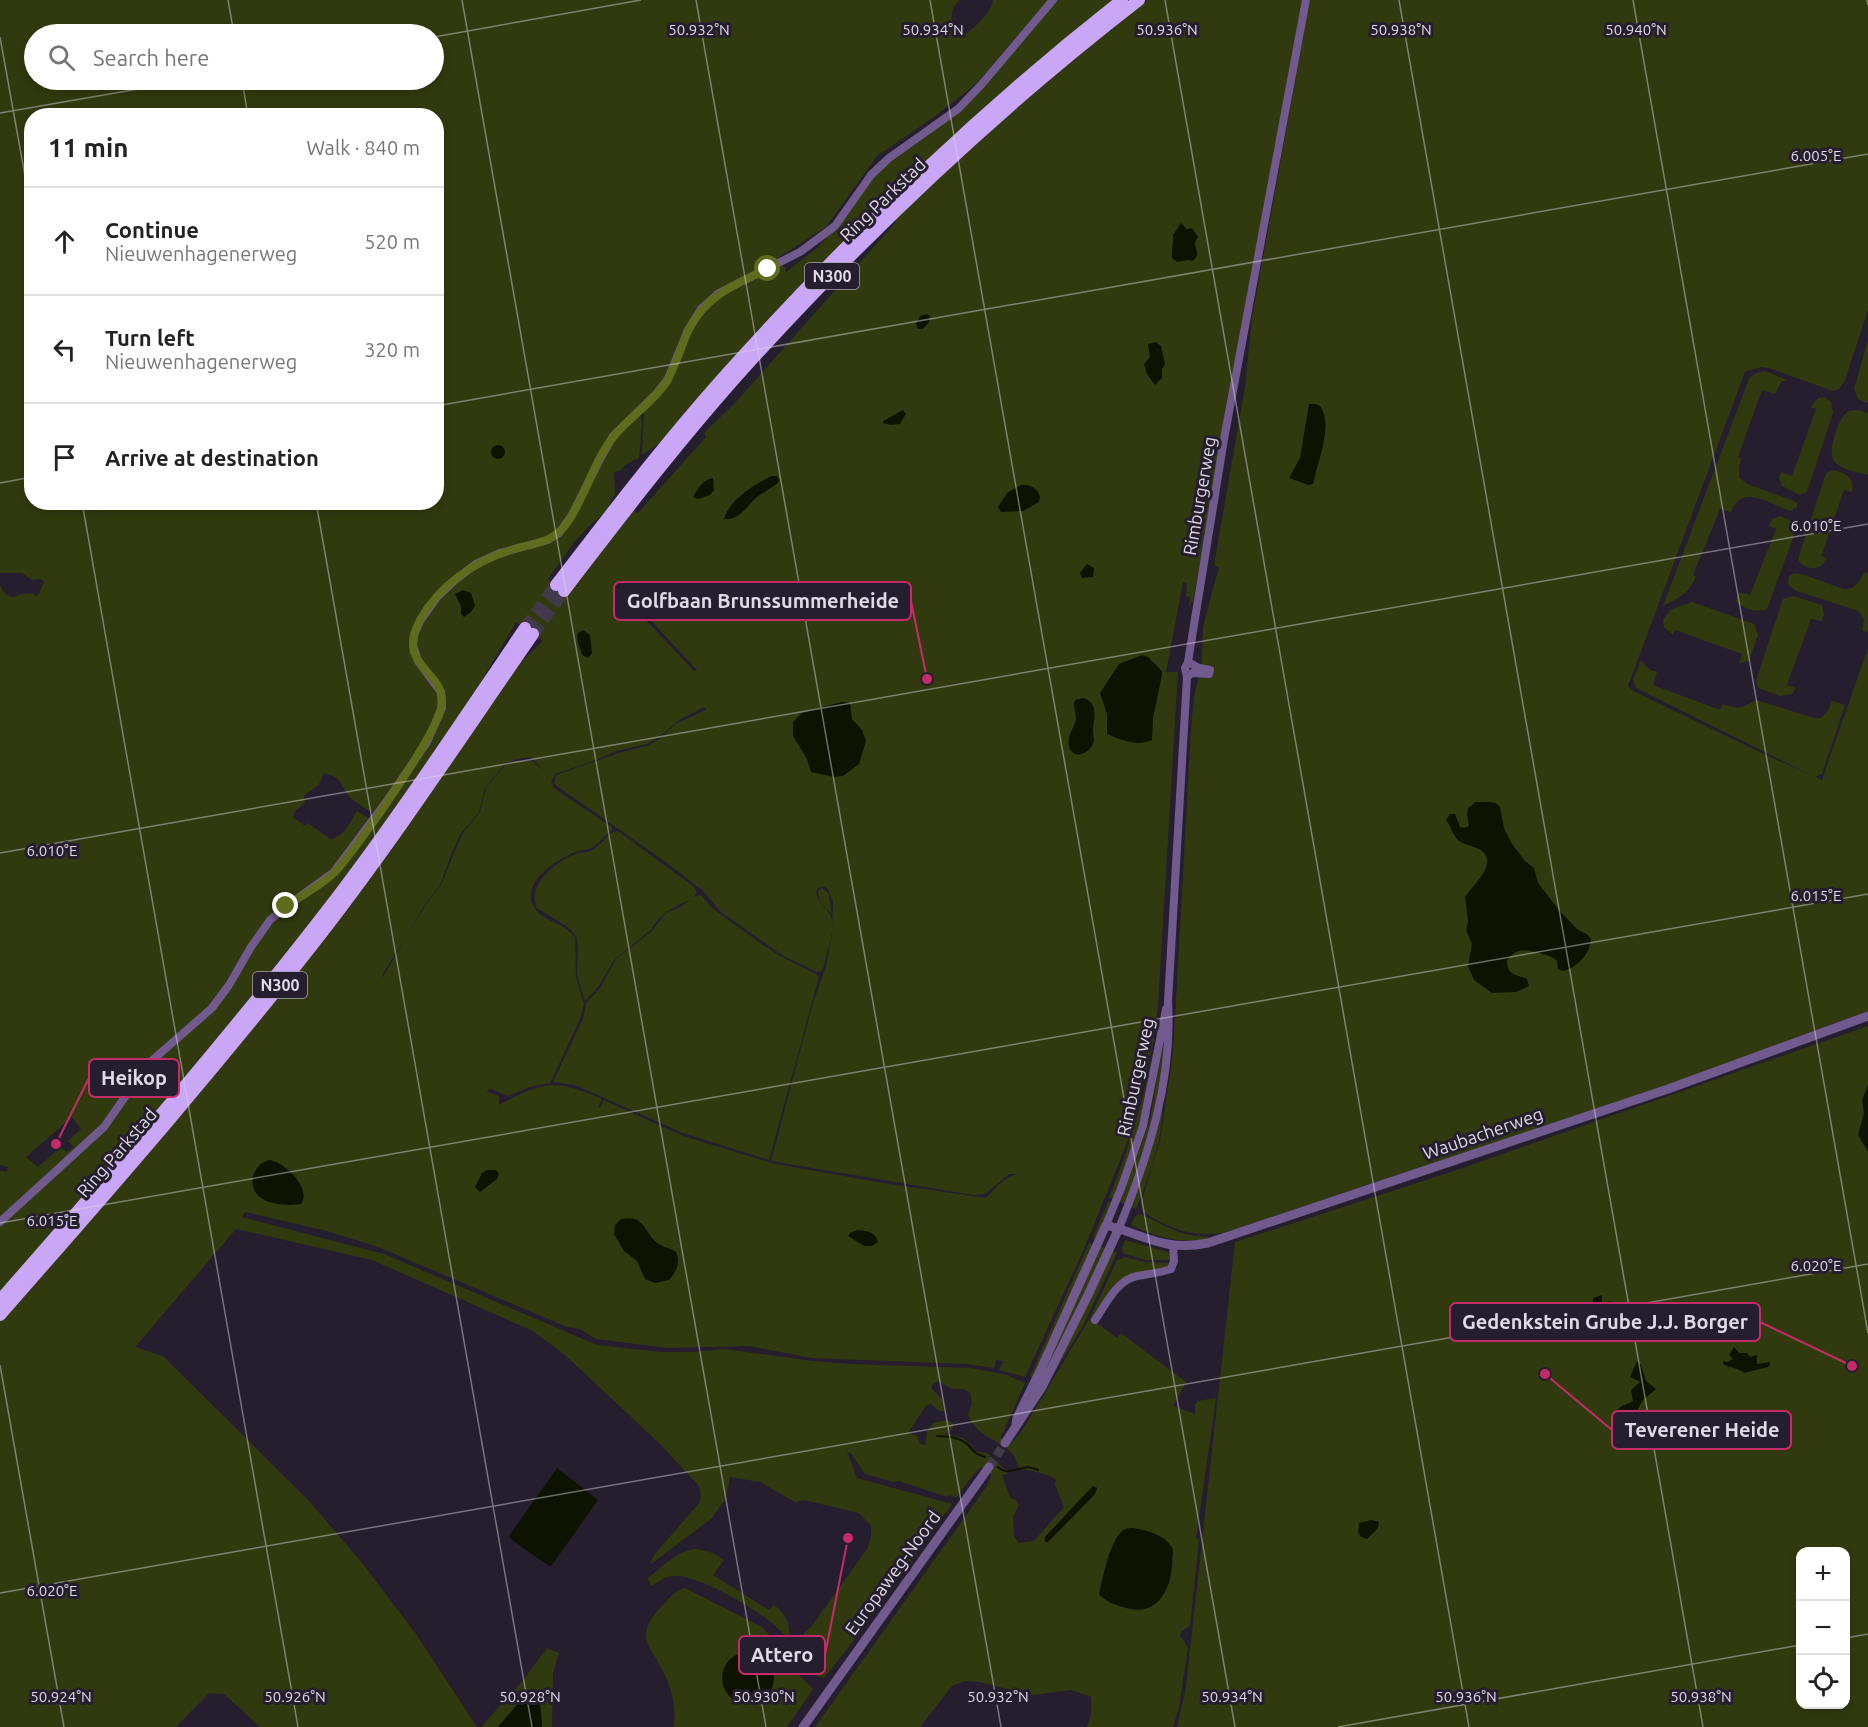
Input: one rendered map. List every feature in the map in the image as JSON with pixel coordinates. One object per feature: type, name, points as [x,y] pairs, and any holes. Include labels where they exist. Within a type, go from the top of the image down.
[{"type":"highway","name":"Ring Parkstad","points":[[1122,0],[1002,100],[921,174],[739,360],[618,505],[560,588],[619,520],[700,419],[747,366],[875,233],[972,141],[1048,74],[1139,0]]},
{"type":"highway","name":"Ring Parkstad","points":[[0,1300],[166,1110],[262,994],[387,828],[529,631],[389,842],[321,934],[206,1078],[0,1315]]},
{"type":"street","points":[[0,1222],[104,1127],[148,1064],[212,1008],[229,985],[264,927],[275,915],[330,877],[387,801],[430,736],[442,708],[442,696],[437,685],[416,657],[413,640],[420,621],[438,596],[476,564],[500,553],[548,540],[559,533],[572,515],[613,436],[657,393],[668,379],[688,330],[701,309],[719,293],[800,252],[835,226],[871,175],[896,153],[958,109],[981,86],[1053,0]]},
{"type":"street","name":"Rimburgerweg","points":[[1119,1228],[1135,1189],[1153,1132],[1166,1059],[1188,677],[1185,668],[1188,662],[1224,440],[1306,0]]},
{"type":"street","points":[[1188,662],[1210,672],[1192,674],[1188,677]]},
{"type":"street","name":"Rimburgerweg","points":[[1106,1225],[1143,1126],[1168,1002]]},
{"type":"street","name":"Waubacherweg","points":[[1106,1225],[1173,1246],[1208,1243],[1668,1089],[1868,1016]]},
{"type":"street","points":[[1005,1443],[1016,1424],[1106,1225]]},
{"type":"street","points":[[1016,1424],[1021,1421],[1042,1387],[1089,1295],[1119,1228]]},
{"type":"street","points":[[1095,1320],[1125,1281],[1137,1276],[1171,1269],[1174,1261],[1173,1246]]},
{"type":"street","name":"Europaweg-Noord","points":[[803,1727],[989,1467]]},
{"type":"green space","points":[[0,0],[960,0],[953,9],[952,18],[954,28],[960,38],[985,16],[993,0],[1048,0],[976,84],[934,117],[877,156],[826,227],[764,267],[722,287],[710,296],[666,376],[619,426],[568,515],[556,531],[543,538],[513,545],[483,556],[461,569],[442,587],[428,604],[410,641],[414,660],[437,692],[439,705],[426,737],[374,814],[353,800],[338,779],[323,773],[319,783],[304,796],[305,803],[295,811],[293,817],[305,826],[308,823],[330,839],[343,833],[357,811],[370,819],[334,868],[280,906],[265,920],[216,997],[282,913],[327,882],[345,865],[430,742],[444,710],[443,690],[423,663],[417,647],[418,633],[424,621],[447,591],[465,574],[494,558],[544,545],[575,516],[609,447],[640,414],[642,424],[639,458],[625,465],[620,471],[614,472],[615,495],[608,510],[575,541],[548,579],[569,594],[632,510],[638,513],[706,437],[704,433],[734,404],[896,222],[895,219],[952,164],[1097,39],[1147,0],[1303,0],[1193,601],[1189,606],[1190,597],[1186,596],[1187,583],[1183,582],[1166,672],[1178,672],[1158,1006],[1153,1044],[1133,1128],[1084,1249],[1025,1377],[999,1370],[1003,1361],[996,1360],[994,1368],[967,1364],[812,1358],[749,1346],[668,1348],[596,1339],[580,1329],[567,1327],[378,1247],[327,1231],[245,1212],[242,1217],[384,1254],[597,1345],[661,1352],[725,1349],[812,1361],[971,1368],[1007,1375],[1025,1383],[1001,1437],[1003,1442],[1010,1444],[1020,1434],[1090,1318],[1117,1260],[1125,1257],[1144,1262],[1170,1263],[1163,1269],[1135,1274],[1093,1320],[1117,1338],[1121,1333],[1186,1382],[1173,1406],[1195,1414],[1195,1405],[1198,1401],[1216,1398],[1196,1538],[1199,1540],[1190,1626],[1182,1631],[1180,1636],[1188,1647],[1179,1707],[1173,1727],[1087,1727],[1091,1714],[1091,1697],[1071,1690],[1033,1695],[979,1682],[965,1681],[952,1686],[920,1727],[815,1727],[987,1486],[991,1476],[989,1470],[981,1467],[956,1498],[950,1495],[947,1497],[899,1481],[894,1482],[865,1474],[851,1453],[847,1452],[857,1478],[952,1504],[824,1678],[802,1663],[798,1649],[799,1641],[867,1549],[871,1538],[871,1526],[859,1513],[804,1500],[795,1502],[760,1482],[730,1477],[726,1498],[712,1518],[651,1564],[655,1554],[699,1503],[701,1497],[699,1486],[661,1445],[565,1355],[533,1331],[372,1260],[236,1229],[135,1347],[163,1356],[310,1502],[363,1564],[416,1634],[477,1727],[260,1727],[224,1694],[209,1693],[176,1727],[0,1727],[0,1321],[103,1202],[512,671],[543,641],[516,622],[472,697],[302,936],[233,1023],[0,1294],[0,1171],[7,1172],[8,1167],[0,1165],[0,585],[11,597],[32,593],[36,596],[44,582],[41,579],[32,580],[22,573],[0,573]],"holes":[[[634,590],[630,598],[697,670],[695,672],[620,593]],[[704,707],[706,710],[677,723],[659,739],[647,746],[622,752],[556,775],[554,784],[663,860],[702,890],[721,912],[782,955],[817,972],[821,971],[832,930],[826,966],[813,1003],[771,1161],[973,1195],[985,1194],[1009,1174],[1019,1174],[1005,1180],[986,1198],[775,1164],[683,1136],[604,1100],[600,1108],[598,1107],[602,1099],[572,1088],[539,1087],[499,1105],[499,1096],[487,1092],[489,1088],[508,1096],[529,1087],[550,1083],[580,1019],[584,1004],[576,977],[575,938],[567,929],[537,911],[532,902],[531,893],[534,884],[547,869],[575,852],[594,846],[612,830],[612,827],[555,789],[551,782],[555,774],[616,751],[647,744],[661,736],[679,720]],[[531,757],[544,771],[532,761],[516,761],[505,765],[486,788],[480,812],[462,834],[442,883],[407,936],[422,909],[441,883],[461,833],[479,812],[485,788],[505,764],[516,759]],[[823,886],[828,889],[833,902],[832,926],[829,913],[819,901],[816,892]],[[405,939],[380,982],[385,970]],[[72,1117],[81,1129],[68,1141],[74,1147],[66,1152],[61,1147],[38,1167],[26,1157]],[[277,1162],[287,1169],[301,1186],[303,1192],[301,1204],[272,1202],[258,1196],[254,1175],[261,1163]],[[938,1381],[952,1389],[963,1389],[970,1393],[972,1403],[968,1415],[977,1429],[1006,1447],[1014,1456],[1020,1469],[1039,1472],[1056,1479],[1055,1485],[1064,1507],[1034,1541],[1018,1543],[1014,1535],[1013,1517],[1019,1505],[1016,1500],[1010,1498],[1002,1475],[1008,1472],[987,1453],[976,1451],[963,1438],[945,1434],[953,1428],[953,1423],[947,1420],[933,1423],[927,1432],[925,1445],[920,1444],[917,1436],[908,1433],[930,1403],[939,1411],[944,1411],[942,1399],[932,1389],[932,1385]],[[1097,1487],[1095,1494],[1047,1543],[1045,1537],[1088,1491]],[[1120,1533],[1173,1550],[1169,1584],[1108,1556]]]},
{"type":"green space","points":[[1052,0],[1116,0],[796,291],[659,444],[642,455],[644,410],[670,382],[695,324],[716,299],[782,266],[786,267],[785,273],[817,248],[838,225],[869,180],[904,150],[951,117]]},
{"type":"green space","points":[[1310,0],[1868,0],[1868,310],[1845,380],[1839,389],[1833,391],[1769,368],[1761,367],[1745,372],[1628,686],[1633,691],[1822,780],[1868,648],[1868,1011],[1679,1081],[1223,1233],[1200,1234],[1181,1230],[1143,1212],[1141,1203],[1160,1141],[1173,1054],[1191,728],[1194,697],[1199,677],[1201,677],[1203,627],[1219,567],[1214,565],[1245,387],[1252,318]]},
{"type":"green space","points":[[1868,340],[1867,403],[1858,399],[1854,389]]},
{"type":"green space","points":[[1765,371],[1787,380],[1781,382],[1775,394],[1762,390],[1738,457],[1742,459],[1739,465],[1739,477],[1747,484],[1794,501],[1797,507],[1790,511],[1749,497],[1736,503],[1731,512],[1720,509],[1693,575],[1696,577],[1693,583],[1682,595],[1663,606],[1749,379],[1754,374]]},
{"type":"green space","points":[[1825,397],[1831,402],[1833,413],[1807,492],[1800,495],[1782,486],[1779,478],[1781,472],[1792,476],[1816,409],[1811,407],[1818,398]]},
{"type":"green space","points":[[1859,410],[1868,413],[1868,475],[1839,466],[1832,455],[1833,441],[1845,414]]},
{"type":"green space","points":[[1833,470],[1848,476],[1853,487],[1852,492],[1844,490],[1821,556],[1827,558],[1821,566],[1808,567],[1798,559],[1826,473]]},
{"type":"green space","points":[[1780,516],[1792,521],[1796,530],[1767,609],[1759,611],[1746,608],[1736,601],[1739,592],[1750,595],[1776,529],[1769,526],[1772,519]]},
{"type":"green space","points":[[1864,572],[1868,573],[1868,632],[1862,631],[1864,619],[1858,611],[1794,590],[1788,584],[1789,576],[1794,573],[1847,589],[1856,585]]},
{"type":"green space","points":[[1793,596],[1822,605],[1824,614],[1822,621],[1811,619],[1787,685],[1796,688],[1792,694],[1780,696],[1761,689],[1756,681],[1783,599]]},
{"type":"green space","points":[[1692,602],[1754,624],[1758,635],[1749,661],[1739,663],[1742,654],[1675,630],[1673,635],[1664,627],[1663,620],[1670,610]]},
{"type":"green space","points":[[1641,660],[1650,670],[1657,672],[1653,685],[1720,710],[1723,704],[1740,707],[1756,700],[1814,718],[1821,718],[1832,701],[1845,705],[1822,774],[1815,777],[1636,688],[1633,680]]},
{"type":"green space","points":[[618,831],[694,887],[697,893],[692,898],[702,896],[713,909],[763,945],[819,977],[769,1160],[683,1133],[575,1085],[553,1082],[583,1019],[586,1003],[601,987],[616,959],[652,931],[666,913],[690,900],[664,914],[652,929],[614,960],[598,987],[585,1001],[577,975],[576,936],[568,927],[537,908],[536,890],[546,874],[561,861],[578,853],[592,850],[613,832]]},
{"type":"green space","points":[[822,888],[829,894],[831,913],[820,902],[818,891]]},
{"type":"green space","points":[[1165,1026],[1158,1095],[1141,1161],[1126,1205],[1120,1202],[1150,1120]]},
{"type":"green space","points":[[1868,1026],[1868,1727],[1177,1727],[1186,1687],[1235,1242],[1454,1171]]},
{"type":"green space","points":[[1154,1047],[1149,1086],[1140,1124],[1113,1199],[1109,1198],[1135,1123]]},
{"type":"green space","points":[[1162,1103],[1158,1143],[1136,1209],[1131,1207],[1152,1148]]},
{"type":"green space","points":[[1108,1202],[1112,1202],[1096,1241],[1093,1237]]},
{"type":"green space","points":[[1139,1214],[1188,1235],[1210,1237],[1209,1239],[1178,1240],[1162,1237],[1131,1225]]},
{"type":"green space","points":[[1125,1240],[1167,1252],[1171,1260],[1145,1260],[1123,1253]]},
{"type":"green space","points":[[1089,1243],[1094,1245],[1035,1376],[1030,1377]]},
{"type":"green space","points":[[1099,1246],[1108,1249],[1042,1382],[1050,1356]]},
{"type":"green space","points":[[1112,1251],[1117,1253],[1084,1324],[1049,1381]]},
{"type":"green space","points":[[697,1549],[713,1553],[724,1560],[713,1575],[769,1610],[774,1605],[778,1608],[788,1624],[789,1638],[752,1609],[695,1580],[672,1576],[652,1586],[647,1579],[676,1556]]},
{"type":"green space","points":[[685,1588],[762,1627],[779,1645],[793,1669],[813,1689],[787,1727],[674,1727],[670,1687],[649,1647],[646,1636],[655,1614],[673,1594]]},
{"type":"green space","points":[[547,1648],[559,1653],[553,1673],[552,1727],[542,1727],[542,1715],[529,1691],[498,1727],[481,1727],[520,1684]]},
{"type":"shaded area","points":[[1181,223],[1187,229],[1192,228],[1198,237],[1195,242],[1197,254],[1193,261],[1177,262],[1172,258],[1173,235]]},
{"type":"shaded area","points":[[927,314],[930,316],[929,322],[923,329],[918,329],[916,324],[920,316]]},
{"type":"shaded area","points":[[1156,342],[1161,346],[1165,364],[1162,369],[1162,378],[1155,385],[1147,374],[1144,364],[1150,357],[1148,344]]},
{"type":"shaded area","points":[[1309,404],[1320,406],[1324,414],[1325,433],[1313,484],[1308,485],[1289,478],[1300,458]]},
{"type":"shaded area","points":[[903,410],[906,414],[900,424],[883,423],[883,421]]},
{"type":"shaded area","points":[[498,445],[503,447],[505,452],[503,457],[498,459],[493,457],[491,452],[493,447]]},
{"type":"shaded area","points":[[771,476],[777,476],[778,483],[757,497],[734,518],[724,519],[737,499],[750,488]]},
{"type":"shaded area","points":[[713,478],[714,490],[710,495],[698,499],[693,497],[703,483]]},
{"type":"shaded area","points":[[1021,485],[1035,489],[1040,497],[1039,502],[1023,511],[1001,512],[998,507],[1007,493]]},
{"type":"shaded area","points":[[1087,564],[1094,568],[1093,577],[1082,578],[1080,573]]},
{"type":"shaded area","points":[[463,590],[471,593],[475,606],[464,617],[455,594]]},
{"type":"shaded area","points":[[583,630],[590,635],[592,653],[588,658],[582,655],[577,639],[578,633]]},
{"type":"shaded area","points":[[1142,655],[1148,657],[1162,671],[1162,675],[1153,718],[1152,740],[1135,743],[1107,734],[1107,714],[1100,693],[1119,664]]},
{"type":"shaded area","points":[[1083,698],[1088,700],[1093,707],[1094,741],[1088,751],[1077,754],[1071,750],[1069,740],[1076,720],[1075,700]]},
{"type":"shaded area","points":[[841,702],[850,703],[852,719],[862,730],[866,741],[859,764],[843,776],[834,777],[811,772],[807,759],[793,736],[793,722],[802,713]]},
{"type":"shaded area","points":[[1476,802],[1496,803],[1500,807],[1504,828],[1512,844],[1525,861],[1534,868],[1538,883],[1559,910],[1577,929],[1591,939],[1582,960],[1563,971],[1558,969],[1557,961],[1545,955],[1523,951],[1514,953],[1507,960],[1510,972],[1527,979],[1529,986],[1516,992],[1492,993],[1474,980],[1468,966],[1472,944],[1466,930],[1468,921],[1465,897],[1483,874],[1487,862],[1483,851],[1457,839],[1446,820],[1450,814],[1455,814],[1460,827],[1469,826],[1468,808]]},
{"type":"shaded area","points":[[1868,1085],[1868,1152],[1858,1135],[1864,1113],[1862,1100]]},
{"type":"shaded area","points":[[270,1160],[283,1166],[300,1184],[303,1191],[301,1204],[274,1203],[264,1200],[256,1192],[253,1187],[253,1176],[259,1166]]},
{"type":"shaded area","points":[[487,1170],[496,1170],[499,1174],[497,1179],[480,1192],[475,1187],[482,1173]]},
{"type":"shaded area","points":[[621,1219],[636,1219],[654,1240],[676,1252],[677,1267],[669,1280],[655,1283],[645,1279],[637,1261],[624,1251],[614,1234],[615,1225]]},
{"type":"shaded area","points":[[857,1230],[867,1231],[877,1238],[878,1242],[872,1246],[864,1246],[848,1236]]},
{"type":"shaded area","points":[[1602,1295],[1602,1304],[1610,1301],[1622,1307],[1624,1316],[1610,1318],[1615,1326],[1603,1338],[1600,1336],[1604,1330],[1592,1331],[1587,1324],[1588,1317],[1595,1313],[1598,1306],[1597,1302],[1593,1303],[1593,1298]]},
{"type":"shaded area","points":[[1734,1347],[1739,1353],[1747,1353],[1750,1357],[1757,1355],[1757,1364],[1770,1362],[1770,1365],[1744,1373],[1723,1364],[1723,1361],[1733,1359],[1729,1355]]},
{"type":"shaded area","points":[[1637,1361],[1641,1365],[1646,1381],[1656,1389],[1643,1400],[1634,1416],[1624,1412],[1615,1417],[1619,1408],[1633,1401],[1631,1390],[1640,1382],[1630,1377]]},
{"type":"shaded area","points":[[557,1468],[598,1500],[552,1565],[549,1566],[509,1536]]},
{"type":"shaded area","points":[[1093,1486],[1097,1488],[1095,1494],[1048,1542],[1045,1542],[1045,1537]]},
{"type":"shaded area","points":[[1371,1520],[1379,1522],[1378,1528],[1367,1539],[1361,1537],[1358,1532],[1359,1523]]},
{"type":"shaded area","points":[[1134,1528],[1159,1536],[1168,1542],[1173,1551],[1169,1581],[1161,1599],[1145,1609],[1135,1610],[1113,1604],[1099,1594],[1113,1545],[1121,1532]]},
{"type":"shaded area","points":[[743,1652],[753,1652],[763,1656],[770,1663],[774,1678],[770,1693],[763,1700],[753,1704],[743,1704],[733,1700],[726,1693],[722,1683],[722,1673],[726,1663],[733,1656]]},
{"type":"shaded area","points":[[529,1691],[540,1703],[542,1727],[498,1727]]},
{"type":"waterway","points":[[937,1436],[958,1439],[985,1457]]},
{"type":"waterway","points":[[998,1467],[1007,1471],[1026,1467],[1038,1470]]},
{"type":"tunnel","points":[[525,628],[556,585]]},
{"type":"tunnel","points":[[533,634],[564,591]]},
{"type":"tunnel","points":[[989,1467],[1005,1443]]},
{"type":"place","name":"Golfbaan Brunssummerheide","points":[[927,679]]},
{"type":"place","name":"Heikop","points":[[56,1144]]},
{"type":"place","name":"Gedenkstein Grube J.J. Borger","points":[[1852,1366]]},
{"type":"place","name":"Teverener Heide","points":[[1545,1374]]},
{"type":"place","name":"Attero","points":[[848,1538]]},
{"type":"route","points":[[286,906],[330,877],[340,866],[430,736],[442,708],[442,696],[437,685],[420,665],[414,652],[413,640],[427,610],[446,588],[476,564],[500,553],[548,540],[559,533],[572,515],[613,436],[663,387],[672,372],[688,330],[701,309],[710,299],[727,288],[768,269]]}]
